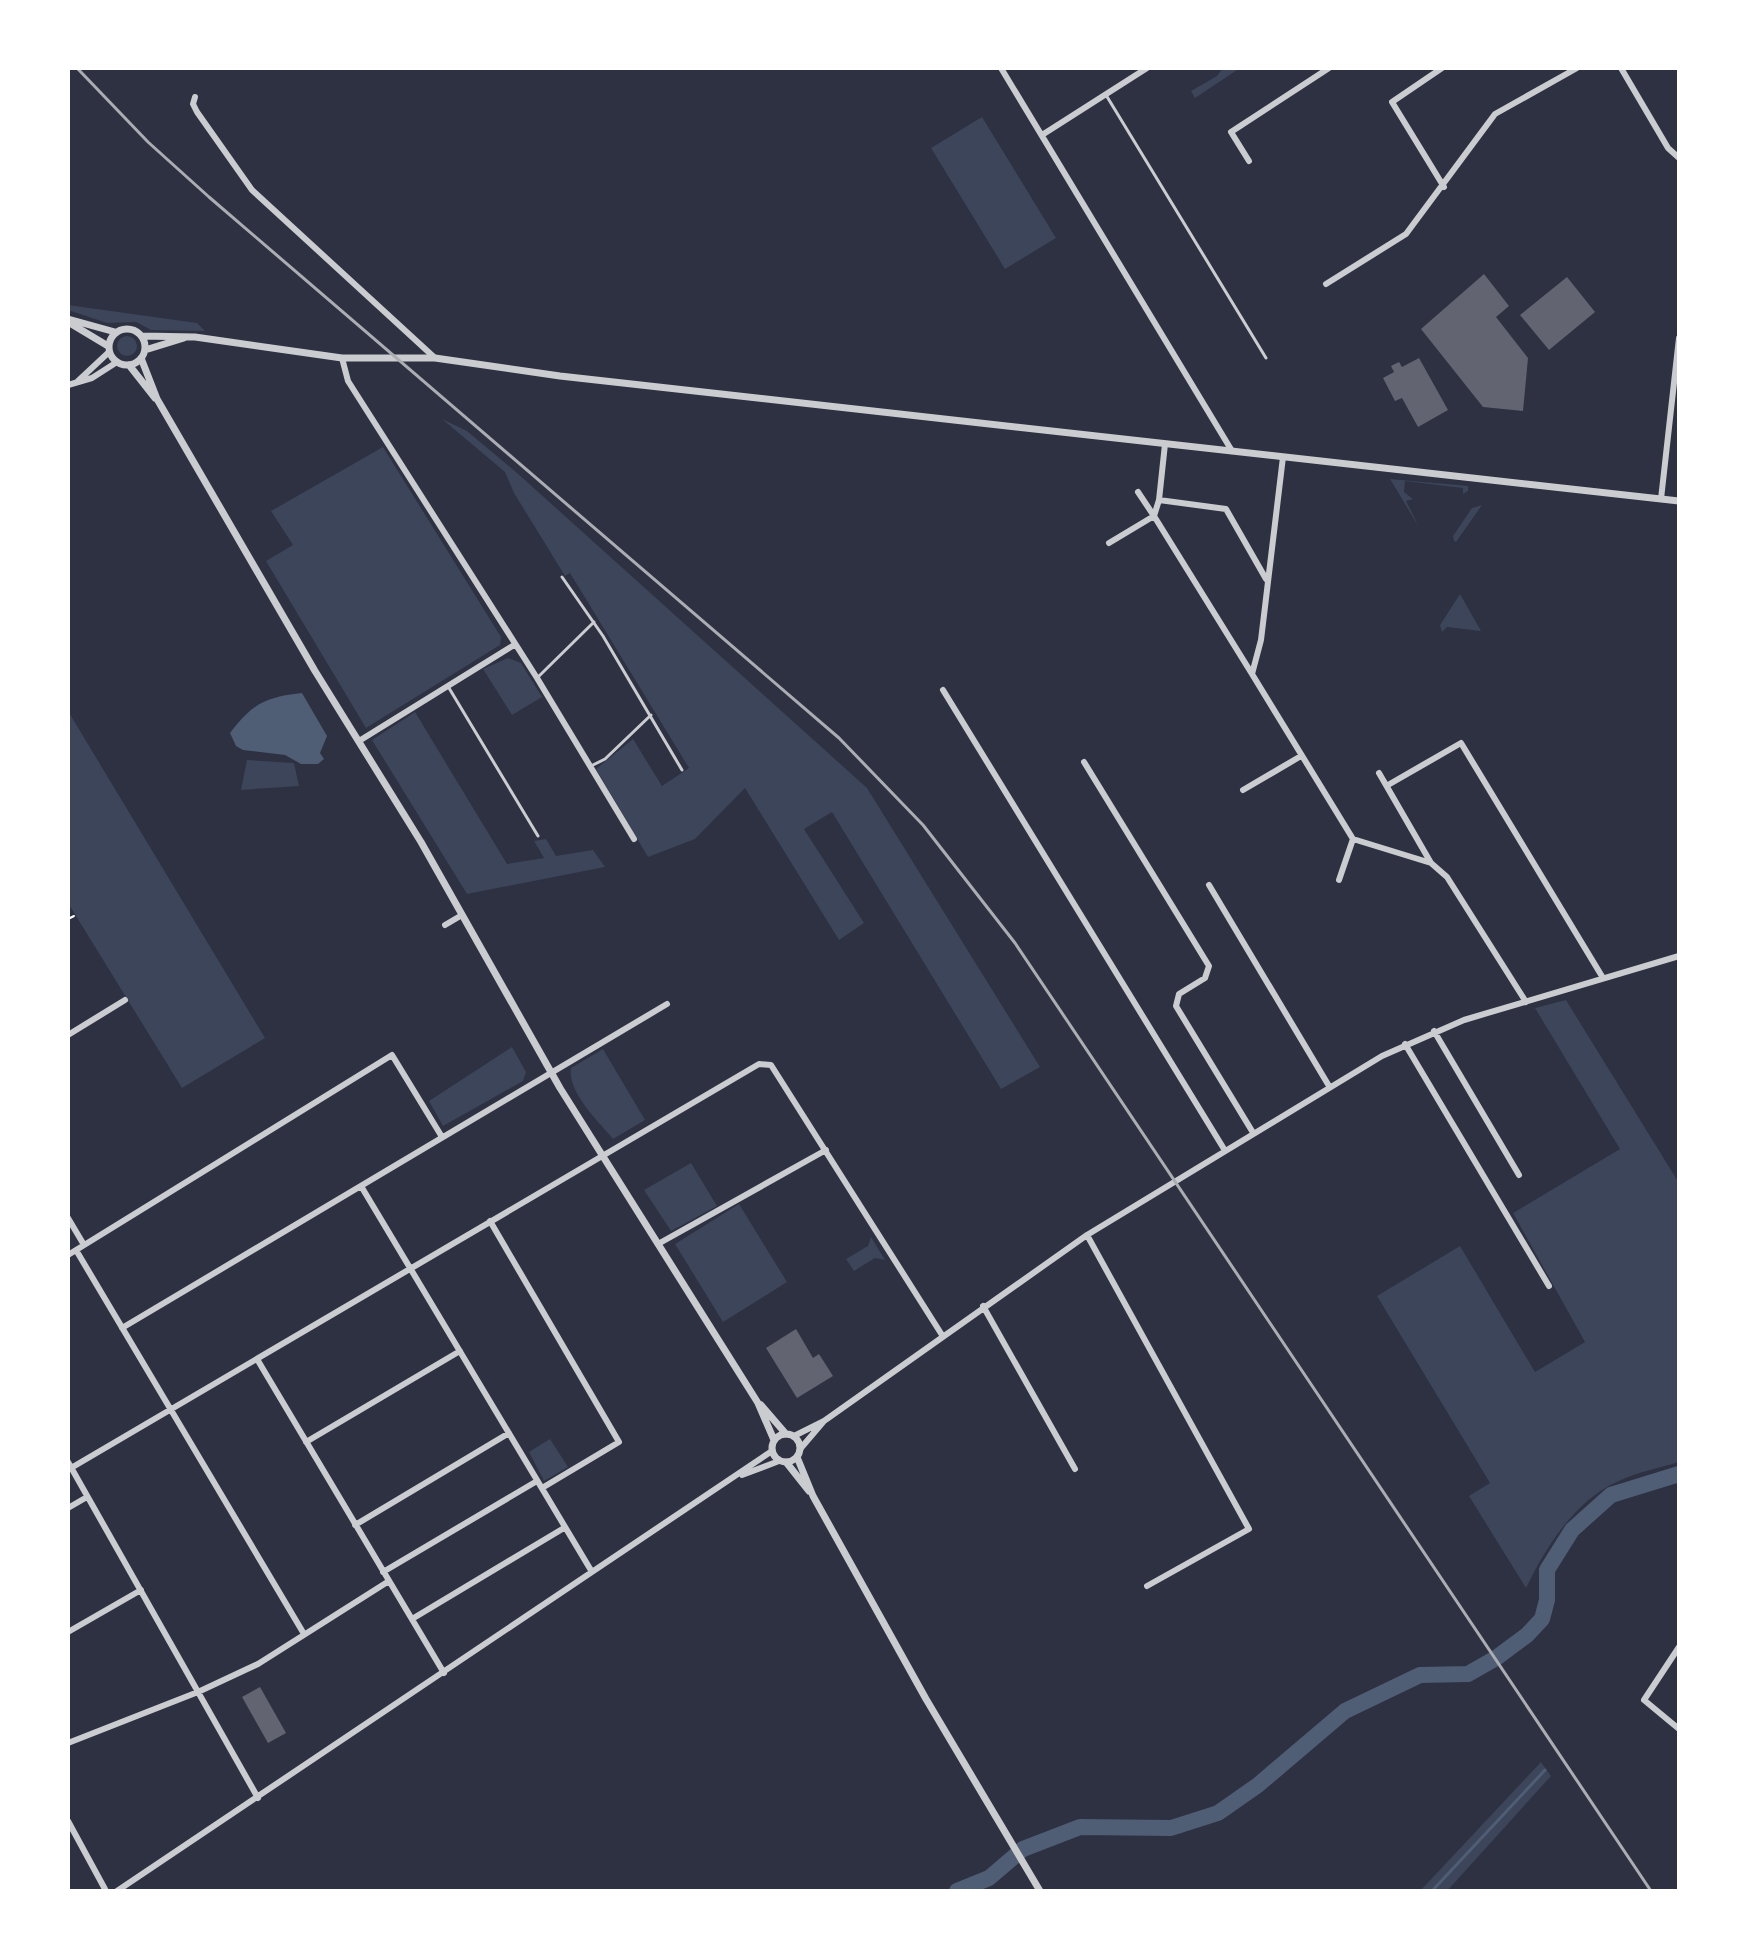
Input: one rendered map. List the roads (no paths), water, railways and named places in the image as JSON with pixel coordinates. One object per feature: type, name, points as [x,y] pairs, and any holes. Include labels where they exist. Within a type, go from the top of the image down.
[{"type":"street","points":[[1001,68],[1232,451]]},
{"type":"street","points":[[1042,135],[1147,68]]},
{"type":"street","points":[[1249,161],[1231,132],[1329,68]]},
{"type":"street","points":[[1442,68],[1392,102],[1444,187]]},
{"type":"street","points":[[1326,284],[1406,234],[1444,187],[1495,114],[1577,68]]},
{"type":"street","points":[[1621,68],[1668,148],[1679,158]]},
{"type":"street","points":[[195,97],[197,112],[252,190],[435,358]]},
{"type":"street","points":[[68,320],[115,332],[129,328],[142,336],[186,337],[342,358],[435,358],[560,376],[1679,501]]},
{"type":"street","points":[[68,320],[109,349],[117,362],[129,365],[157,399],[462,915],[551,1073],[758,1403],[774,1440],[772,1451],[738,1476],[117,1891]]},
{"type":"street","points":[[71,384],[109,349],[115,332]]},
{"type":"street","points":[[142,336],[143,354],[157,399]]},
{"type":"street","points":[[129,365],[143,354],[186,337]]},
{"type":"street","points":[[1661,499],[1679,338]]},
{"type":"street","points":[[342,358],[348,381],[537,678],[634,839]]},
{"type":"street","points":[[71,384],[92,378],[117,362]]},
{"type":"street","points":[[1109,543],[1154,516],[1159,500],[1165,444]]},
{"type":"street","points":[[1252,674],[1261,640],[1283,457]]},
{"type":"street","points":[[1138,492],[1353,839],[1431,863]]},
{"type":"street","points":[[1159,500],[1226,509],[1266,579]]},
{"type":"street","points":[[359,741],[514,645]]},
{"type":"street","points":[[943,690],[1224,1149]]},
{"type":"street","points":[[1388,785],[1461,743],[1603,978]]},
{"type":"street","points":[[1243,790],[1301,756]]},
{"type":"street","points":[[1084,762],[1209,966],[1205,978],[1179,994],[1176,1006],[1252,1131]]},
{"type":"street","points":[[1379,773],[1431,863],[1447,877],[1526,1002]]},
{"type":"street","points":[[1339,880],[1353,839]]},
{"type":"street","points":[[1209,885],[1329,1086]]},
{"type":"street","points":[[445,925],[462,915]]},
{"type":"street","points":[[1040,1891],[997,1821],[813,1496],[797,1457],[801,1448],[824,1421],[983,1306],[1087,1235],[1329,1086],[1434,1031],[1679,956]]},
{"type":"street","points":[[68,1035],[125,1000]]},
{"type":"street","points":[[122,1328],[667,1004]]},
{"type":"street","points":[[1434,1031],[1519,1175]]},
{"type":"street","points":[[1405,1044],[1549,1286]]},
{"type":"street","points":[[68,1255],[392,1055],[442,1137]]},
{"type":"street","points":[[258,1798],[70,1465],[171,1410],[752,1066],[771,1065],[942,1335]]},
{"type":"street","points":[[658,1244],[826,1150]]},
{"type":"street","points":[[361,1186],[592,1572]]},
{"type":"street","points":[[68,1218],[84,1245]]},
{"type":"street","points":[[383,1572],[619,1442],[490,1221]]},
{"type":"street","points":[[1087,1235],[1249,1529],[1147,1586]]},
{"type":"street","points":[[76,1250],[304,1634]]},
{"type":"street","points":[[983,1306],[1075,1469]]},
{"type":"street","points":[[306,1442],[460,1351]]},
{"type":"street","points":[[257,1359],[444,1673]]},
{"type":"street","points":[[758,1403],[801,1448]]},
{"type":"street","points":[[774,1440],[824,1421]]},
{"type":"street","points":[[355,1525],[509,1433]]},
{"type":"street","points":[[772,1451],[813,1496]]},
{"type":"street","points":[[738,1476],[797,1457]]},
{"type":"street","points":[[68,1508],[87,1497]]},
{"type":"street","points":[[412,1619],[564,1528]]},
{"type":"street","points":[[68,1743],[198,1692],[258,1664],[389,1581]]},
{"type":"street","points":[[68,1632],[141,1590]]},
{"type":"street","points":[[1679,1647],[1645,1697],[1646,1704],[1679,1729]]},
{"type":"street","points":[[68,1821],[106,1891]]},
{"type":"lane","points":[[1106,95],[1266,358]]},
{"type":"lane","points":[[562,577],[594,622],[682,770]]},
{"type":"lane","points":[[537,678],[594,622]]},
{"type":"lane","points":[[447,684],[538,836]]},
{"type":"lane","points":[[591,766],[605,759],[651,715]]},
{"type":"waterway","points":[[957,1891],[989,1878],[1023,1849],[1080,1827],[1171,1828],[1218,1813],[1258,1785],[1345,1711],[1420,1675],[1468,1674],[1496,1658],[1527,1635],[1542,1619],[1547,1600],[1547,1570],[1572,1530],[1611,1495],[1679,1474]]},
{"type":"waterway","points":[[1432,1891],[1545,1770]]},
{"type":"railway","points":[[77,68],[148,142],[209,197],[839,738],[923,825],[1015,943],[1651,1891]]}]
